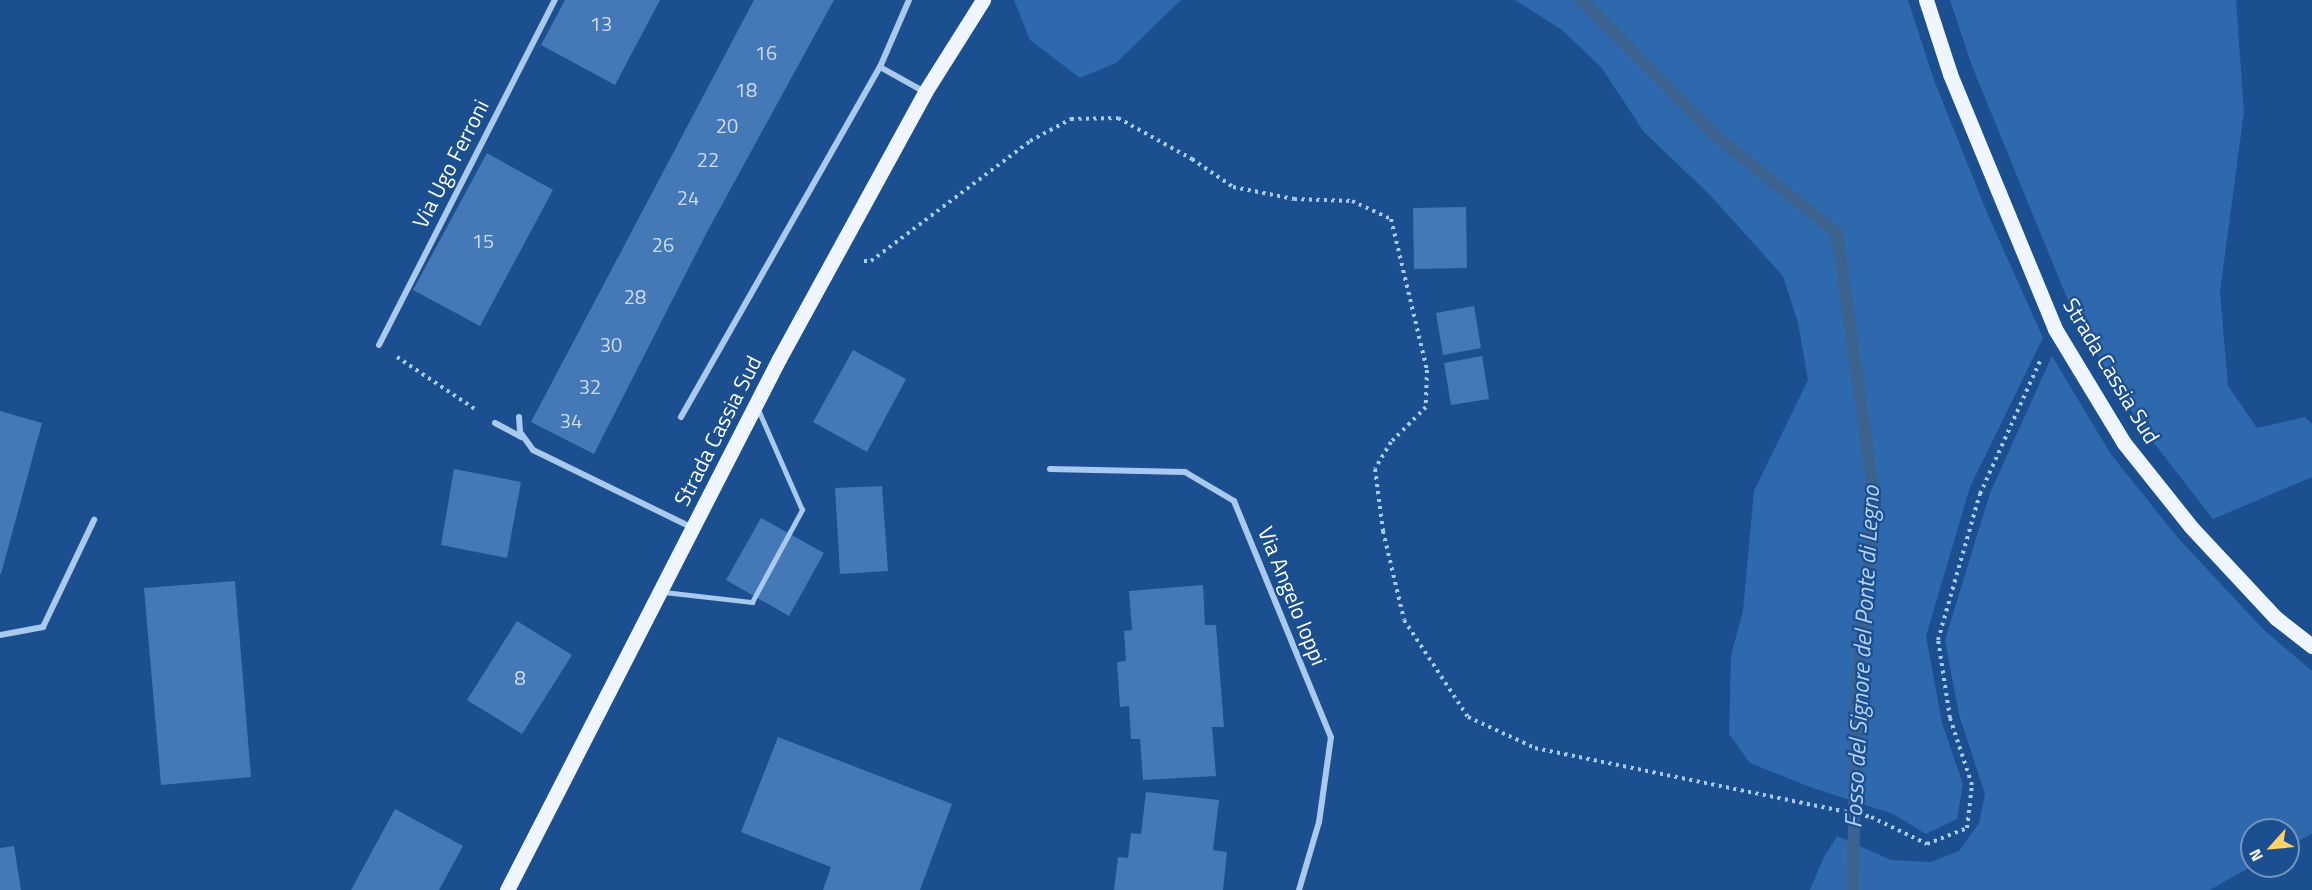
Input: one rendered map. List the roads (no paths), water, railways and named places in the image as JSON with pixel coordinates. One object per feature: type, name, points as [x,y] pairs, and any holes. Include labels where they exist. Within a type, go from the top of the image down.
[{"type":"main road","name":"Strada Cassia Sud","points":[[507,890],[694,529],[756,404],[925,92],[983,0]]},
{"type":"main road","name":"Strada Cassia Sud","points":[[1926,0],[1954,84],[2055,329],[2124,443],[2190,527],[2276,618],[2312,646]]},
{"type":"street","name":"Via Ugo Ferroni","points":[[379,345],[555,0]]},
{"type":"street","points":[[681,417],[880,67],[909,0]]},
{"type":"street","points":[[880,67],[925,92]]},
{"type":"street","points":[[519,417],[520,432],[533,450],[694,529]]},
{"type":"street","points":[[495,423],[524,439]]},
{"type":"street","name":"Via Angelo Ioppi","points":[[1050,469],[1185,472],[1233,501],[1331,737],[1319,822],[1299,890]]},
{"type":"street","points":[[0,635],[43,627],[94,520]]},
{"type":"lane","points":[[661,591],[753,602],[802,510],[756,404]]},
{"type":"waterway","name":"Fosso del Signore del Ponte di Legno","points":[[1582,0],[1716,136],[1837,233],[1875,503],[1856,698],[1853,890]]}]
